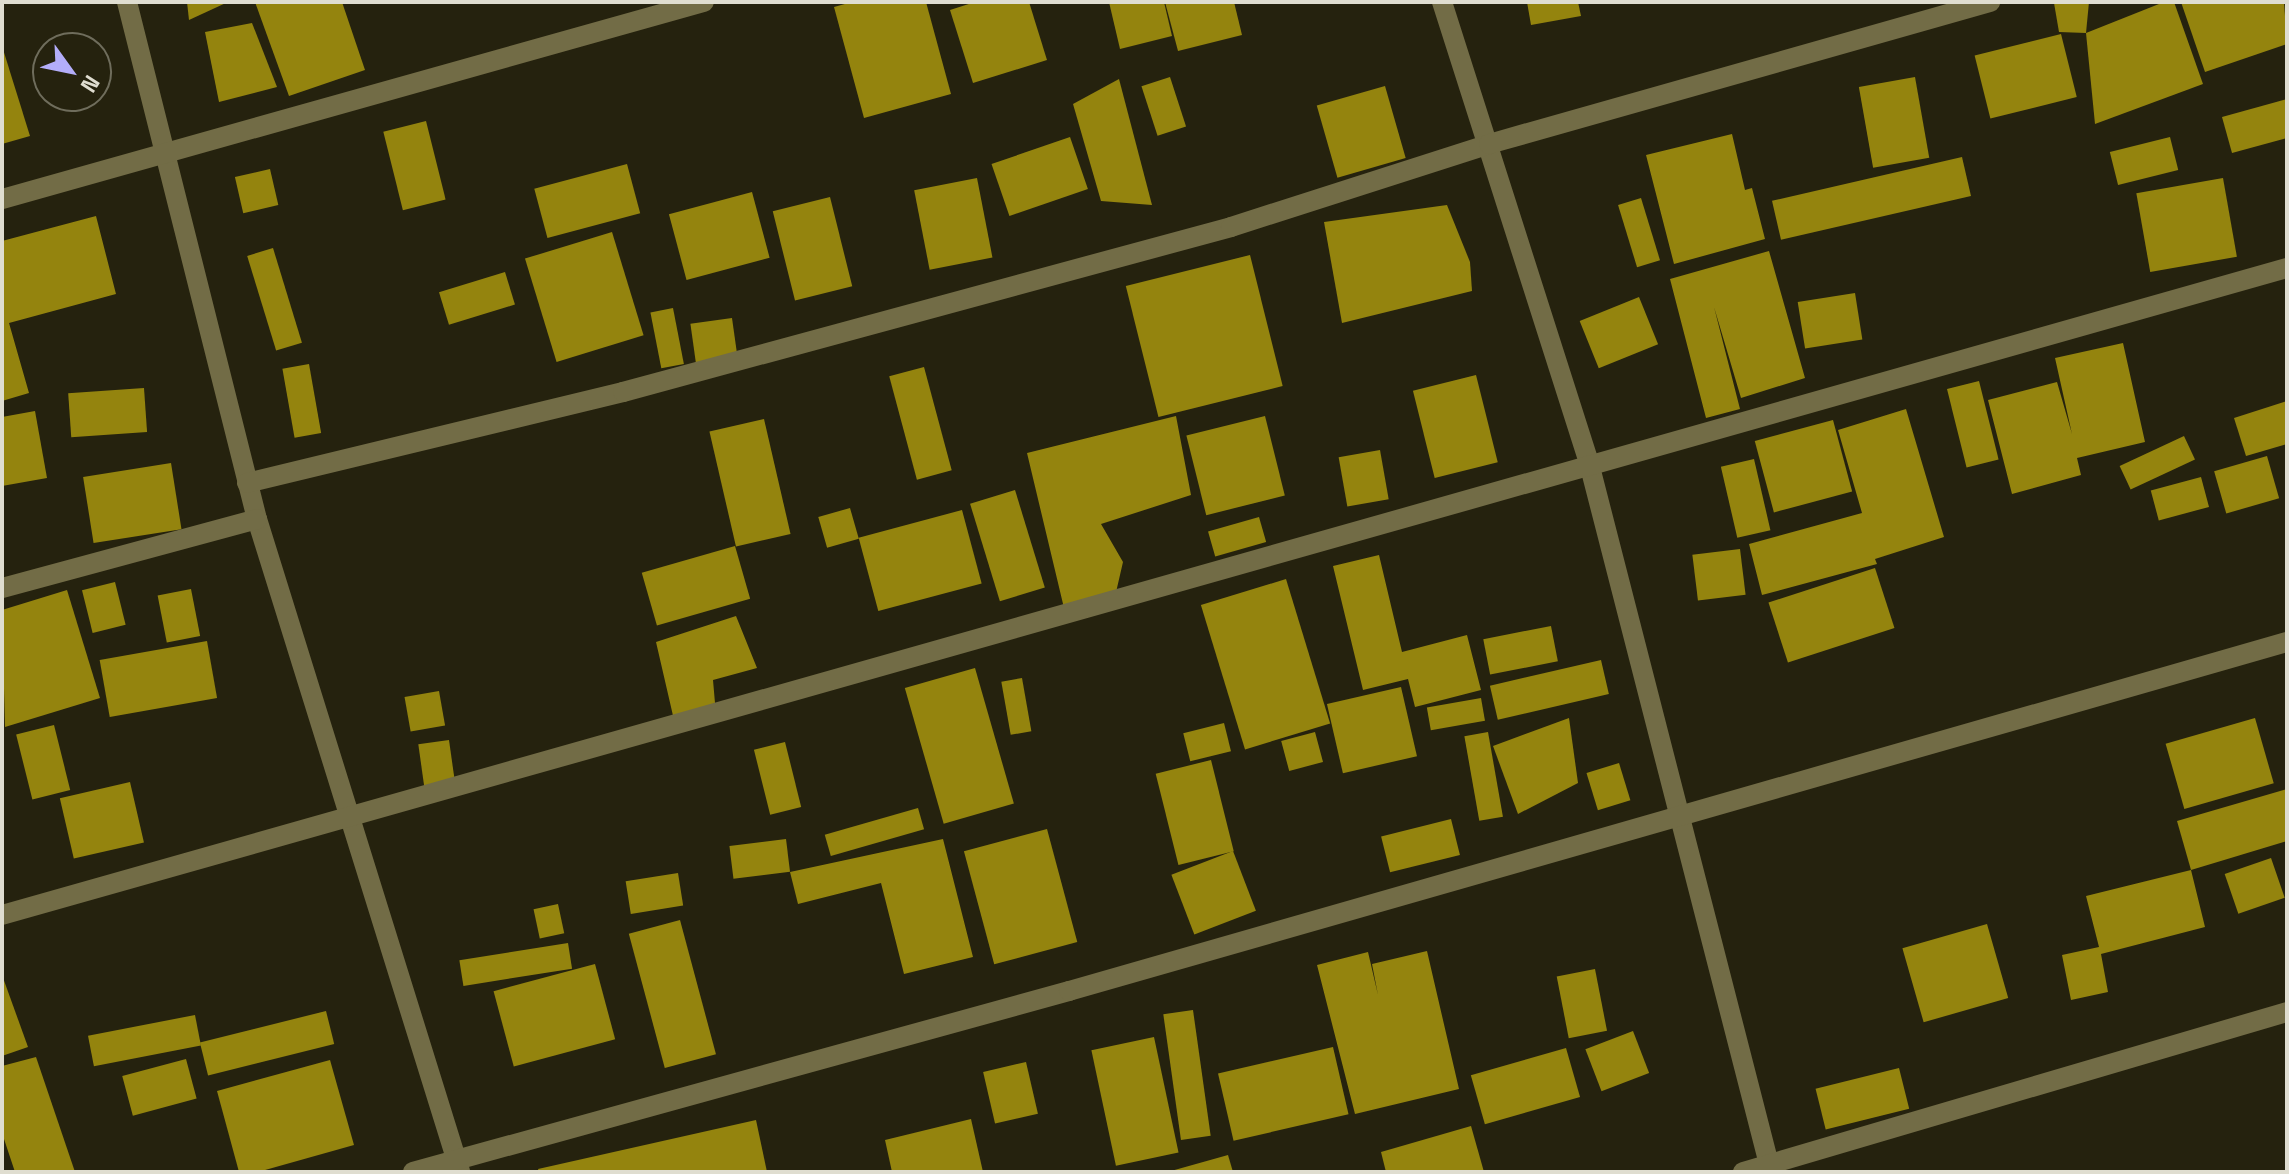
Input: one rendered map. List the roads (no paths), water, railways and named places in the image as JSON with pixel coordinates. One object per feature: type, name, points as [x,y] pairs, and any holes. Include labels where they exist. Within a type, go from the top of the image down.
[{"type":"street","points":[[127,2],[257,519],[459,1166]]},
{"type":"street","points":[[2,199],[704,2]]},
{"type":"street","points":[[1442,2],[1590,467],[1770,1168]]},
{"type":"street","points":[[247,483],[623,392],[1215,232],[1489,144],[1990,2]]},
{"type":"street","points":[[2,915],[352,819],[2287,268]]},
{"type":"street","points":[[2,588],[257,519]]},
{"type":"street","points":[[413,1172],[459,1166],[2287,642]]},
{"type":"street","points":[[1743,1172],[1770,1168],[2287,1012]]}]
